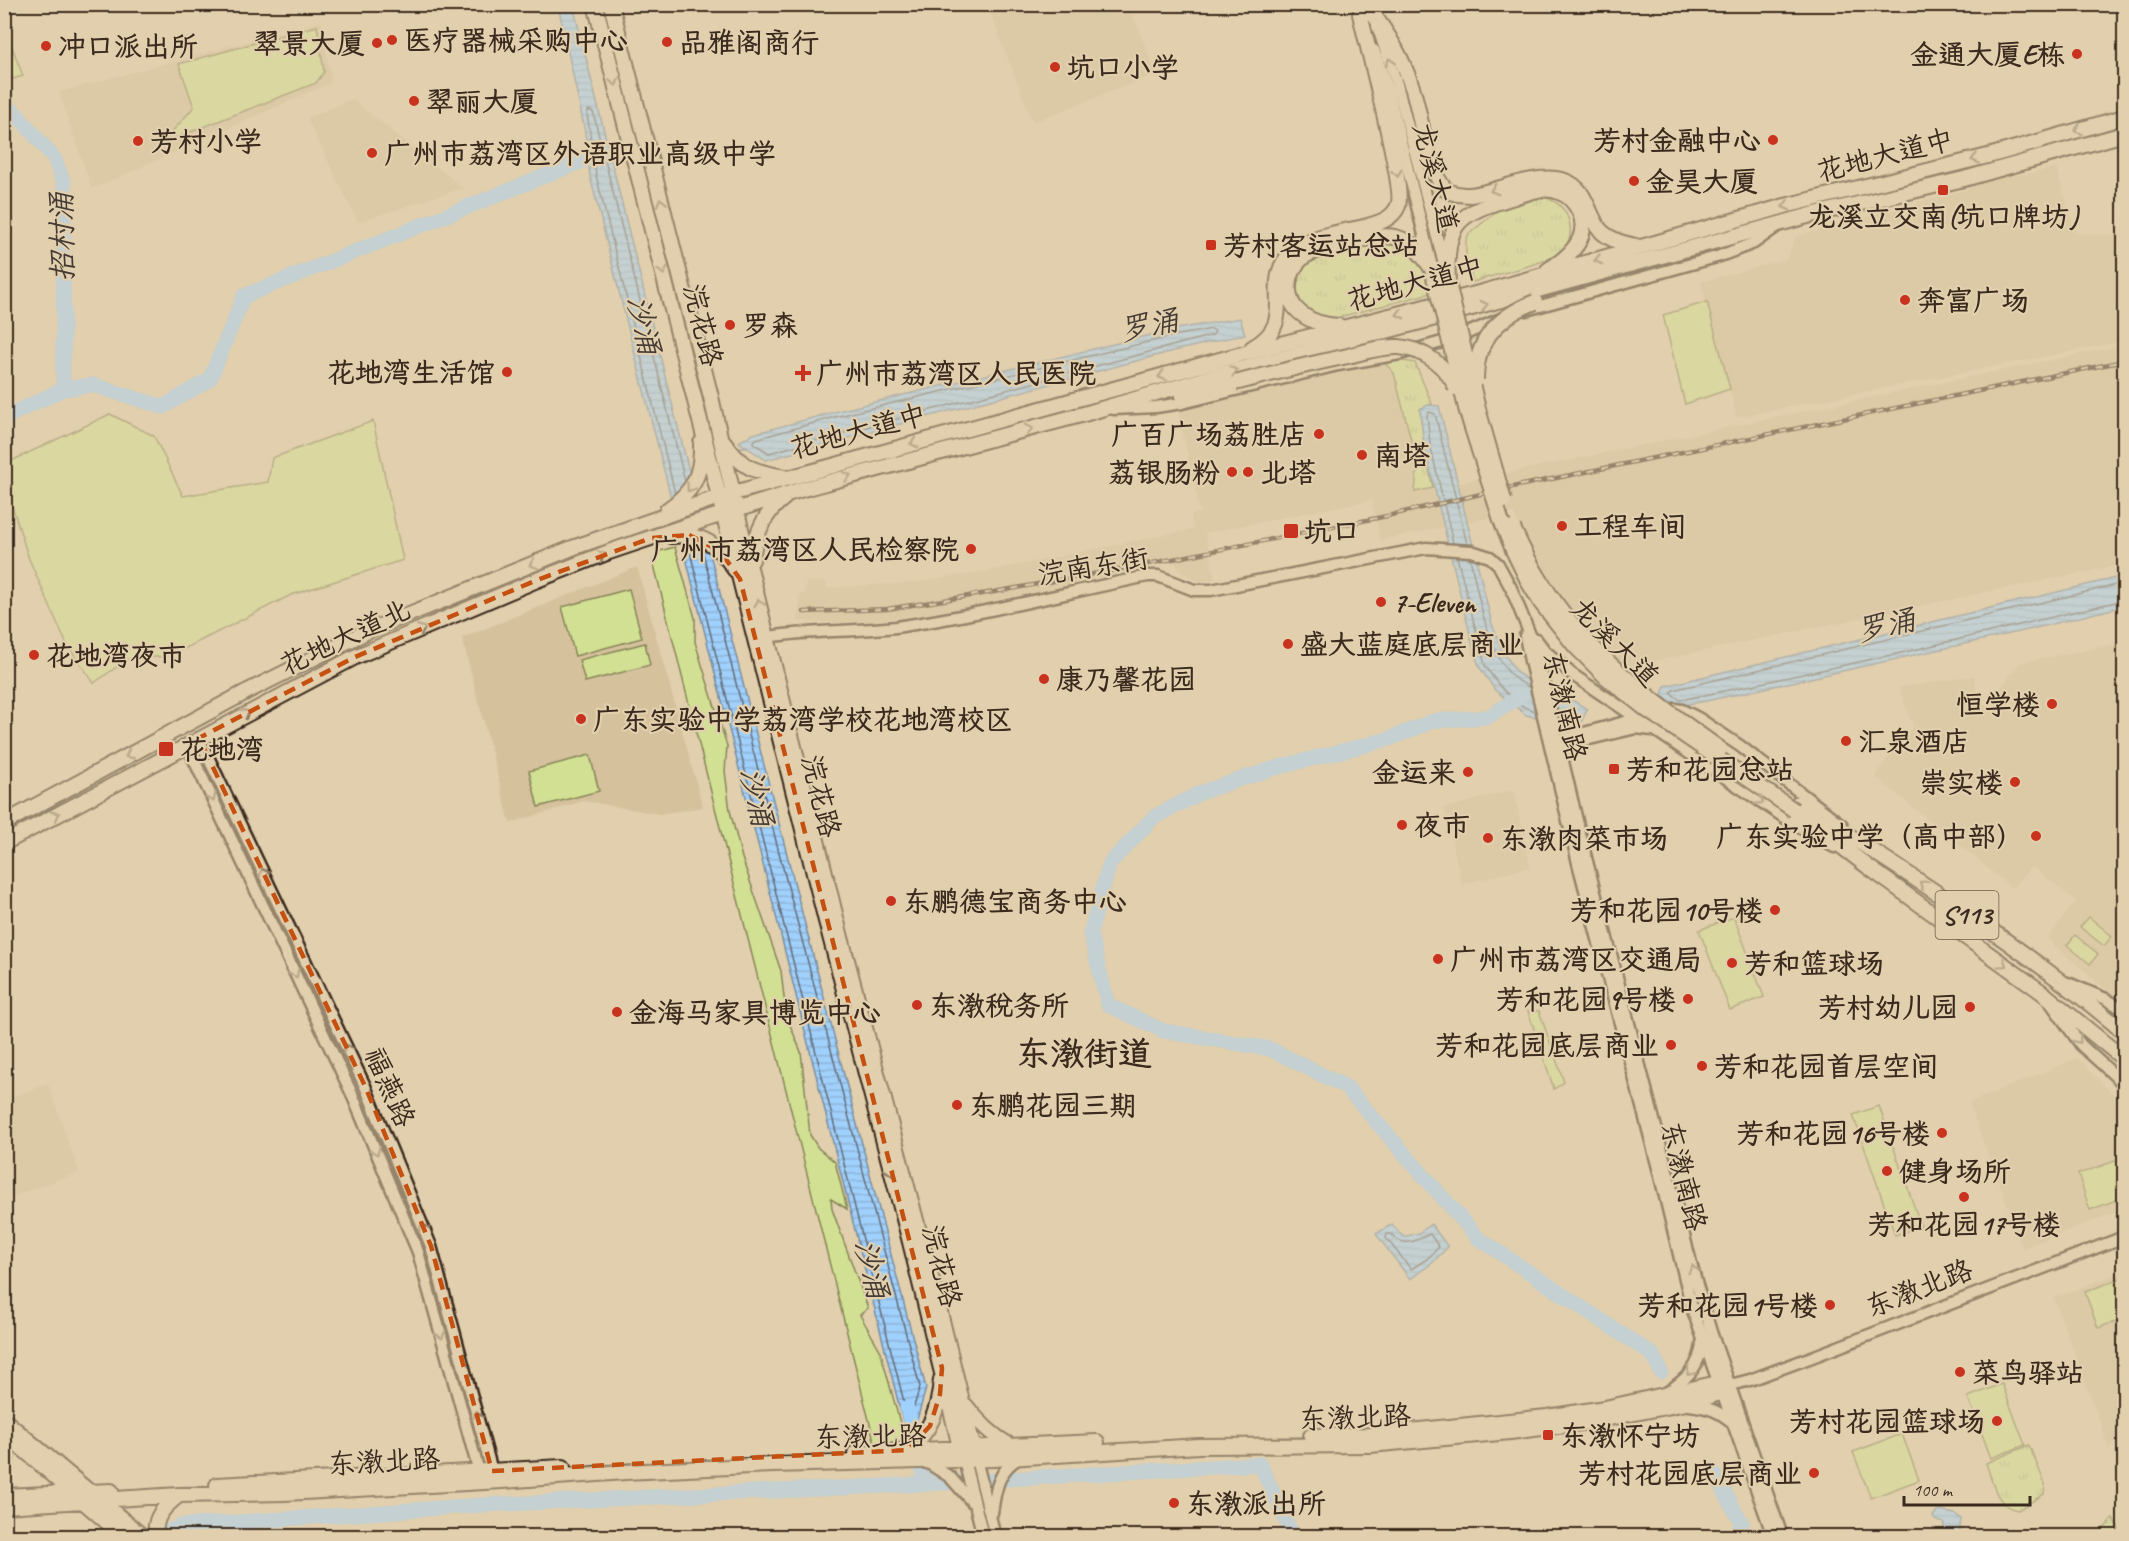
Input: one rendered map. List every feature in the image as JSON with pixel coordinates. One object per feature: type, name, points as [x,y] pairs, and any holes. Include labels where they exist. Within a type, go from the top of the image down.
[{"type":"main road","name":"浣花路","points":[[595,4],[701,422],[704,449],[719,497],[730,511],[750,568],[838,930],[961,1399],[970,1459]]},
{"type":"main road","name":"浣花路","points":[[611,4],[722,441],[733,493],[730,511],[735,576],[942,1368],[970,1459]]},
{"type":"main road","points":[[1364,8],[1391,38],[1401,59],[1413,88],[1431,163],[1448,190],[1460,195],[1471,195],[1533,180],[1560,179],[1582,194],[1598,226],[1610,238],[1645,248]]},
{"type":"main road","points":[[1359,325],[1335,326],[1314,322],[1284,301],[1278,281],[1282,266],[1298,247],[1319,238],[1379,223],[1393,214],[1400,203],[1398,177],[1364,8]]},
{"type":"main road","name":"花地大道中","points":[[719,497],[1238,355],[1645,248],[1785,206],[1992,155],[2124,117]]},
{"type":"main road","name":"花地大道中","points":[[730,511],[791,492],[1077,416],[1218,375],[1449,315],[1815,214],[1964,179],[2124,134]]},
{"type":"main road","points":[[1448,283],[1449,242],[1456,225],[1465,216],[1477,209],[1530,192],[1551,189],[1561,192],[1575,204],[1583,223],[1578,243],[1565,258],[1537,277]]},
{"type":"main road","points":[[1472,411],[1478,358],[1487,337],[1510,313],[1535,302],[1689,256],[1815,214]]},
{"type":"main road","points":[[1238,355],[1258,344],[1272,330],[1284,301],[1293,269],[1304,257],[1317,251],[1377,236],[1404,239],[1421,252],[1432,269]]},
{"type":"main road","name":"龙溪大道","points":[[1432,269],[1501,520],[1529,583],[1541,603],[1575,646],[1606,677],[1647,710],[1796,806],[1877,853],[2057,978],[2124,1032]]},
{"type":"main road","name":"龙溪大道","points":[[1448,283],[1472,411]]},
{"type":"main road","points":[[1077,416],[1235,383],[1371,350],[1397,347],[1425,355],[1448,373],[1472,411]]},
{"type":"main road","points":[[722,441],[737,460],[748,468],[787,478],[791,492],[769,512],[756,535],[750,568]]},
{"type":"main road","points":[[654,518],[682,499],[694,485],[700,472],[704,449]]},
{"type":"main road","name":"花地大道北","points":[[4,823],[246,692],[370,630],[572,548],[719,497]]},
{"type":"main road","name":"花地大道北","points":[[4,843],[354,657],[537,580],[730,511]]},
{"type":"main road","points":[[660,536],[689,535],[710,543],[735,576]]},
{"type":"main road","name":"龙溪大道","points":[[1796,806],[1871,869],[2043,993],[2124,1059]]},
{"type":"main road","points":[[923,1450],[938,1404],[942,1368]]},
{"type":"main road","name":"东漖北路","points":[[970,1459],[1011,1446],[1263,1435],[1323,1437],[1370,1435],[1555,1416],[1663,1395],[1724,1387]]},
{"type":"main road","name":"东漖北路","points":[[4,1506],[82,1495],[101,1500],[285,1492],[773,1465],[908,1455],[923,1450],[970,1459],[1199,1446],[1380,1444],[1564,1426],[1683,1404],[1724,1387]]},
{"type":"main road","points":[[961,1399],[983,1427],[996,1438],[1011,1446]]},
{"type":"main road","points":[[4,1420],[123,1536]]},
{"type":"main road","points":[[4,1432],[82,1495]]},
{"type":"main road","points":[[4,1442],[6,1457],[4,1464]]},
{"type":"main road","name":"东漖北路","points":[[4,1496],[82,1495],[486,1472],[908,1455]]},
{"type":"main road","points":[[156,1536],[155,1527],[162,1510],[179,1495]]},
{"type":"main road","points":[[101,1500],[142,1536]]},
{"type":"street","name":"龙溪大道","points":[[1364,8],[1390,61],[1432,269]]},
{"type":"street","name":"龙溪大道","points":[[1406,140],[1448,283]]},
{"type":"street","points":[[1108,410],[1182,403],[1338,365],[1411,351],[1456,338],[1524,311],[1720,255],[1754,243],[1775,228]]},
{"type":"street","name":"浣南东街","points":[[768,638],[904,625],[1148,576],[1158,576],[1194,590],[1211,590],[1412,549],[1440,548],[1482,554],[1498,564],[1511,588],[1524,624]]},
{"type":"street","points":[[1524,624],[1545,651],[1559,664],[1794,824],[1871,869]]},
{"type":"street","name":"东漖南路","points":[[1524,624],[1538,676],[1556,727],[1556,743],[1603,962],[1655,1158],[1689,1299],[1702,1340],[1724,1387],[1782,1536]]},
{"type":"street","name":"东漖南路","points":[[1538,676],[1544,723],[1556,743],[1734,1425],[1773,1536]]},
{"type":"street","points":[[1556,743],[1675,709],[1690,713],[1740,746],[1877,853]]},
{"type":"street","points":[[1655,731],[1661,724],[1672,718],[1685,716],[1698,718]]},
{"type":"street","points":[[1556,743],[1636,728],[1655,731]]},
{"type":"street","name":"福燕路","points":[[193,742],[365,1086],[431,1246],[486,1472]]},
{"type":"street","points":[[2057,978],[2106,999],[2124,1010]]},
{"type":"street","points":[[2043,993],[2081,1045],[2124,1084]]},
{"type":"street","name":"东漖北路","points":[[1724,1387],[1812,1358],[2124,1237]]},
{"type":"street","points":[[1663,1395],[1693,1370],[1701,1354],[1702,1340]]},
{"type":"street","points":[[1683,1404],[1716,1410],[1734,1425]]},
{"type":"street","points":[[923,1450],[967,1492],[975,1505],[983,1536]]},
{"type":"street","points":[[989,1491],[1002,1472],[1014,1461],[1025,1456]]},
{"type":"street","points":[[967,1492],[970,1459]]},
{"type":"street","points":[[970,1459],[989,1491],[991,1520],[995,1536]]},
{"type":"highlighted area","points":[[689,535],[720,551],[740,579],[942,1368],[940,1394],[930,1426],[907,1450],[492,1471],[431,1246],[365,1086],[199,738],[355,657],[537,580],[651,538]]},
{"type":"shaded area","name":"坑口小学","points":[[987,5],[1129,5],[1156,74],[1033,122]]},
{"type":"shaded area","name":"芳村小学","points":[[321,22],[332,82],[92,189],[59,92]]},
{"type":"shaded area","name":"广州市荔湾区外语职业高级中学","points":[[352,99],[463,188],[358,222],[307,118]]},
{"type":"shaded area","points":[[2056,168],[2076,234],[2124,235],[2124,341],[1737,417],[1701,282],[1787,259],[1795,237],[1969,189],[1977,183]]},
{"type":"shaded area","points":[[2124,345],[2124,564],[1619,668],[1565,613],[1522,536],[1514,513],[1380,540],[1372,500],[1205,533],[1215,579],[1200,582],[1179,571],[1175,561],[938,613],[842,623],[798,621],[800,594],[805,594],[806,582],[826,581],[827,588],[909,583],[990,571],[1193,529],[1191,515],[1200,512],[1178,411],[1352,368],[1384,362],[1394,373],[1417,472],[1416,492]]},
{"type":"shaded area","name":"广东实验中学荔湾学校花地湾校区","points":[[637,567],[703,807],[659,814],[584,801],[510,823],[462,638]]},
{"type":"shaded area","name":"广东实验中学（高中部）","points":[[2124,643],[2124,1005],[2047,939],[2076,901],[2032,866],[2012,888],[1875,776],[1913,726],[1899,687],[1974,676],[1978,700],[1987,705],[2020,663]]},
{"type":"shaded area","name":"东漖肉菜市场","points":[[1514,790],[1530,867],[1462,884],[1444,808]]},
{"type":"shaded area","points":[[2077,1058],[2124,1105],[2124,1209],[2023,1248],[1969,1103]]},
{"type":"shaded area","points":[[48,1084],[79,1172],[5,1199],[5,1100]]},
{"type":"shaded area","points":[[2124,1271],[2124,1433],[2110,1449],[2054,1298]]},
{"type":"green space","points":[[4,26],[23,76],[5,81],[4,81]]},
{"type":"green space","points":[[317,26],[324,72],[316,83],[162,143],[194,107],[179,64]]},
{"type":"green space","points":[[1543,197],[1559,205],[1569,221],[1570,232],[1563,249],[1556,255],[1537,263],[1473,282],[1466,255],[1466,240],[1469,234],[1497,211]]},
{"type":"green space","points":[[1378,242],[1400,247],[1415,257],[1428,281],[1431,293],[1328,320],[1305,311],[1297,291],[1297,277],[1303,266],[1314,258],[1329,252]]},
{"type":"green space","points":[[1707,302],[1730,389],[1685,404],[1663,315]]},
{"type":"green space","points":[[1384,362],[1415,363],[1432,404],[1420,409],[1424,445],[1433,488],[1415,492],[1417,472],[1410,436],[1394,373]]},
{"type":"green space","points":[[110,414],[154,436],[183,496],[268,482],[272,458],[373,421],[403,560],[291,595],[170,656],[128,659],[94,683],[67,645],[29,559],[5,484],[5,464]]},
{"type":"green space","points":[[675,547],[695,618],[695,642],[727,746],[725,771],[730,811],[742,858],[781,971],[786,1015],[801,1052],[810,1135],[818,1148],[835,1162],[847,1209],[831,1199],[832,1209],[868,1308],[860,1315],[880,1350],[905,1441],[875,1444],[653,561],[660,551]]},
{"type":"green space","points":[[629,589],[642,638],[575,656],[562,607]]},
{"type":"green space","points":[[645,643],[650,665],[585,682],[579,660]]},
{"type":"green space","points":[[590,755],[599,791],[538,807],[529,771]]},
{"type":"green space","name":"芳和篮球场","points":[[1734,917],[1764,997],[1730,1010],[1699,930]]},
{"type":"green space","points":[[2089,917],[2112,936],[2104,946],[2080,927]]},
{"type":"green space","points":[[2075,935],[2098,954],[2090,964],[2067,945]]},
{"type":"green space","points":[[1528,1011],[1539,1011],[1564,1082],[1554,1089]]},
{"type":"green space","name":"健身场所","points":[[1879,1106],[1921,1226],[1895,1235],[1853,1115]]},
{"type":"green space","points":[[2124,1158],[2124,1197],[2090,1210],[2078,1174]]},
{"type":"green space","points":[[2124,1277],[2124,1318],[2098,1328],[2085,1292]]},
{"type":"green space","name":"芳村花园篮球场","points":[[2002,1384],[2025,1445],[1991,1458],[1968,1397]]},
{"type":"green space","points":[[1902,1434],[1919,1480],[1871,1498],[1853,1452]]},
{"type":"green space","points":[[2029,1445],[2045,1484],[2044,1494],[2018,1510],[2011,1508],[2000,1499],[1986,1463]]},
{"type":"green space","points":[[2113,1519],[2120,1529],[2121,1536],[2097,1536]]},
{"type":"water","points":[[558,5],[573,5],[746,697],[926,1388],[915,1427],[905,1429],[590,176],[585,131]]},
{"type":"water","points":[[1240,318],[1245,334],[766,460],[739,442],[753,434],[838,411],[1171,330]]},
{"type":"water","points":[[1428,405],[1439,406],[1492,624],[1502,650],[1517,673],[1562,701],[1572,700],[1587,709],[1581,723],[1570,725],[1526,715],[1495,690],[1480,668],[1424,445],[1420,409]]},
{"type":"water","points":[[2124,576],[2124,606],[2032,629],[1706,701],[1677,706],[1662,695],[1665,686]]},
{"type":"water","points":[[1392,1224],[1403,1237],[1419,1233],[1431,1224],[1448,1247],[1431,1264],[1410,1279],[1376,1234]]},
{"type":"water","points":[[1936,1512],[1955,1514],[1961,1519],[1959,1536],[1943,1536],[1944,1523],[1933,1517]]},
{"type":"waterway","name":"招村涌","points":[[4,110],[13,110],[54,158],[64,183],[63,389]]},
{"type":"waterway","points":[[4,418],[63,389],[93,385],[163,407],[210,379],[244,296],[605,152]]},
{"type":"waterway","name":"罗涌","points":[[735,449],[747,446]]},
{"type":"waterway","points":[[1522,695],[1488,717],[1433,721],[1389,739],[1275,768],[1202,792],[1154,817],[1110,863],[1090,933],[1108,1005],[1164,1031],[1270,1049],[1346,1087],[1478,1238],[1653,1355],[1661,1372]]},
{"type":"waterway","name":"沙涌","points":[[907,1408],[926,1484]]},
{"type":"waterway","points":[[166,1532],[181,1526],[483,1505],[926,1484],[1260,1464],[1293,1536]]},
{"type":"waterway","points":[[1712,1470],[1742,1523],[1736,1536]]},
{"type":"railway","points":[[804,612],[887,609],[1153,563],[2124,361]]},
{"type":"place","name":"医疗器械采购中心","points":[[392,40]]},
{"type":"place","name":"品雅阁商行","points":[[667,42]]},
{"type":"place","name":"翠景大厦","points":[[377,43]]},
{"type":"place","name":"冲口派出所","points":[[46,46]]},
{"type":"place","name":"金通大厦E栋","points":[[2077,54]]},
{"type":"place","name":"坑口小学","points":[[1055,67]]},
{"type":"place","name":"翠丽大厦","points":[[414,101]]},
{"type":"place","name":"芳村金融中心","points":[[1773,140]]},
{"type":"place","name":"芳村小学","points":[[138,141]]},
{"type":"place","name":"广州市荔湾区外语职业高级中学","points":[[372,153]]},
{"type":"place","name":"金昊大厦","points":[[1634,181]]},
{"type":"place","name":"龙溪立交南(坑口牌坊)","points":[[1943,190]]},
{"type":"place","name":"芳村客运站总站","points":[[1211,245]]},
{"type":"place","name":"奔富广场","points":[[1905,300]]},
{"type":"place","name":"罗森","points":[[730,325]]},
{"type":"place","name":"花地湾生活馆","points":[[507,372]]},
{"type":"place","name":"广州市荔湾区人民医院","points":[[803,373]]},
{"type":"place","name":"广百广场荔胜店","points":[[1319,434]]},
{"type":"place","name":"南塔","points":[[1362,455]]},
{"type":"place","name":"荔银肠粉","points":[[1232,472]]},
{"type":"place","name":"北塔","points":[[1248,472]]},
{"type":"place","name":"工程车间","points":[[1562,526]]},
{"type":"place","name":"坑口","points":[[1291,531]]},
{"type":"place","name":"广州市荔湾区人民检察院","points":[[971,549]]},
{"type":"place","name":"7-Eleven","points":[[1381,602]]},
{"type":"place","name":"盛大蓝庭底层商业","points":[[1288,644]]},
{"type":"place","name":"花地湾夜市","points":[[34,655]]},
{"type":"place","name":"康乃馨花园","points":[[1044,679]]},
{"type":"place","name":"恒学楼","points":[[2052,704]]},
{"type":"place","name":"广东实验中学荔湾学校花地湾校区","points":[[581,719]]},
{"type":"place","name":"汇泉酒店","points":[[1846,741]]},
{"type":"place","name":"花地湾","points":[[166,749]]},
{"type":"place","name":"芳和花园总站","points":[[1614,769]]},
{"type":"place","name":"金运来","points":[[1468,772]]},
{"type":"place","name":"崇实楼","points":[[2015,782]]},
{"type":"place","name":"夜市","points":[[1402,825]]},
{"type":"place","name":"广东实验中学（高中部）","points":[[2036,836]]},
{"type":"place","name":"东漖肉菜市场","points":[[1488,838]]},
{"type":"place","name":"东鹏德宝商务中心","points":[[891,901]]},
{"type":"place","name":"芳和花园10号楼","points":[[1775,910]]},
{"type":"place","name":"广州市荔湾区交通局","points":[[1438,959]]},
{"type":"place","name":"芳和篮球场","points":[[1732,963]]},
{"type":"place","name":"芳和花园9号楼","points":[[1688,999]]},
{"type":"place","name":"东漖税务所","points":[[917,1005]]},
{"type":"place","name":"芳村幼儿园","points":[[1970,1007]]},
{"type":"place","name":"金海马家具博览中心","points":[[617,1012]]},
{"type":"place","name":"芳和花园底层商业","points":[[1671,1045]]},
{"type":"place","name":"芳和花园首层空间","points":[[1702,1066]]},
{"type":"place","name":"东鹏花园三期","points":[[957,1105]]},
{"type":"place","name":"芳和花园16号楼","points":[[1942,1133]]},
{"type":"place","name":"健身场所","points":[[1887,1171]]},
{"type":"place","name":"芳和花园17号楼","points":[[1964,1197]]},
{"type":"place","name":"芳和花园1号楼","points":[[1830,1305]]},
{"type":"place","name":"菜鸟驿站","points":[[1960,1372]]},
{"type":"place","name":"芳村花园篮球场","points":[[1997,1421]]},
{"type":"place","name":"东漖怀宁坊","points":[[1548,1435]]},
{"type":"place","name":"芳村花园底层商业","points":[[1814,1473]]},
{"type":"place","name":"东漖派出所","points":[[1174,1503]]},
{"type":"district","name":"东漖街道","points":[[1084,1053]]}]
